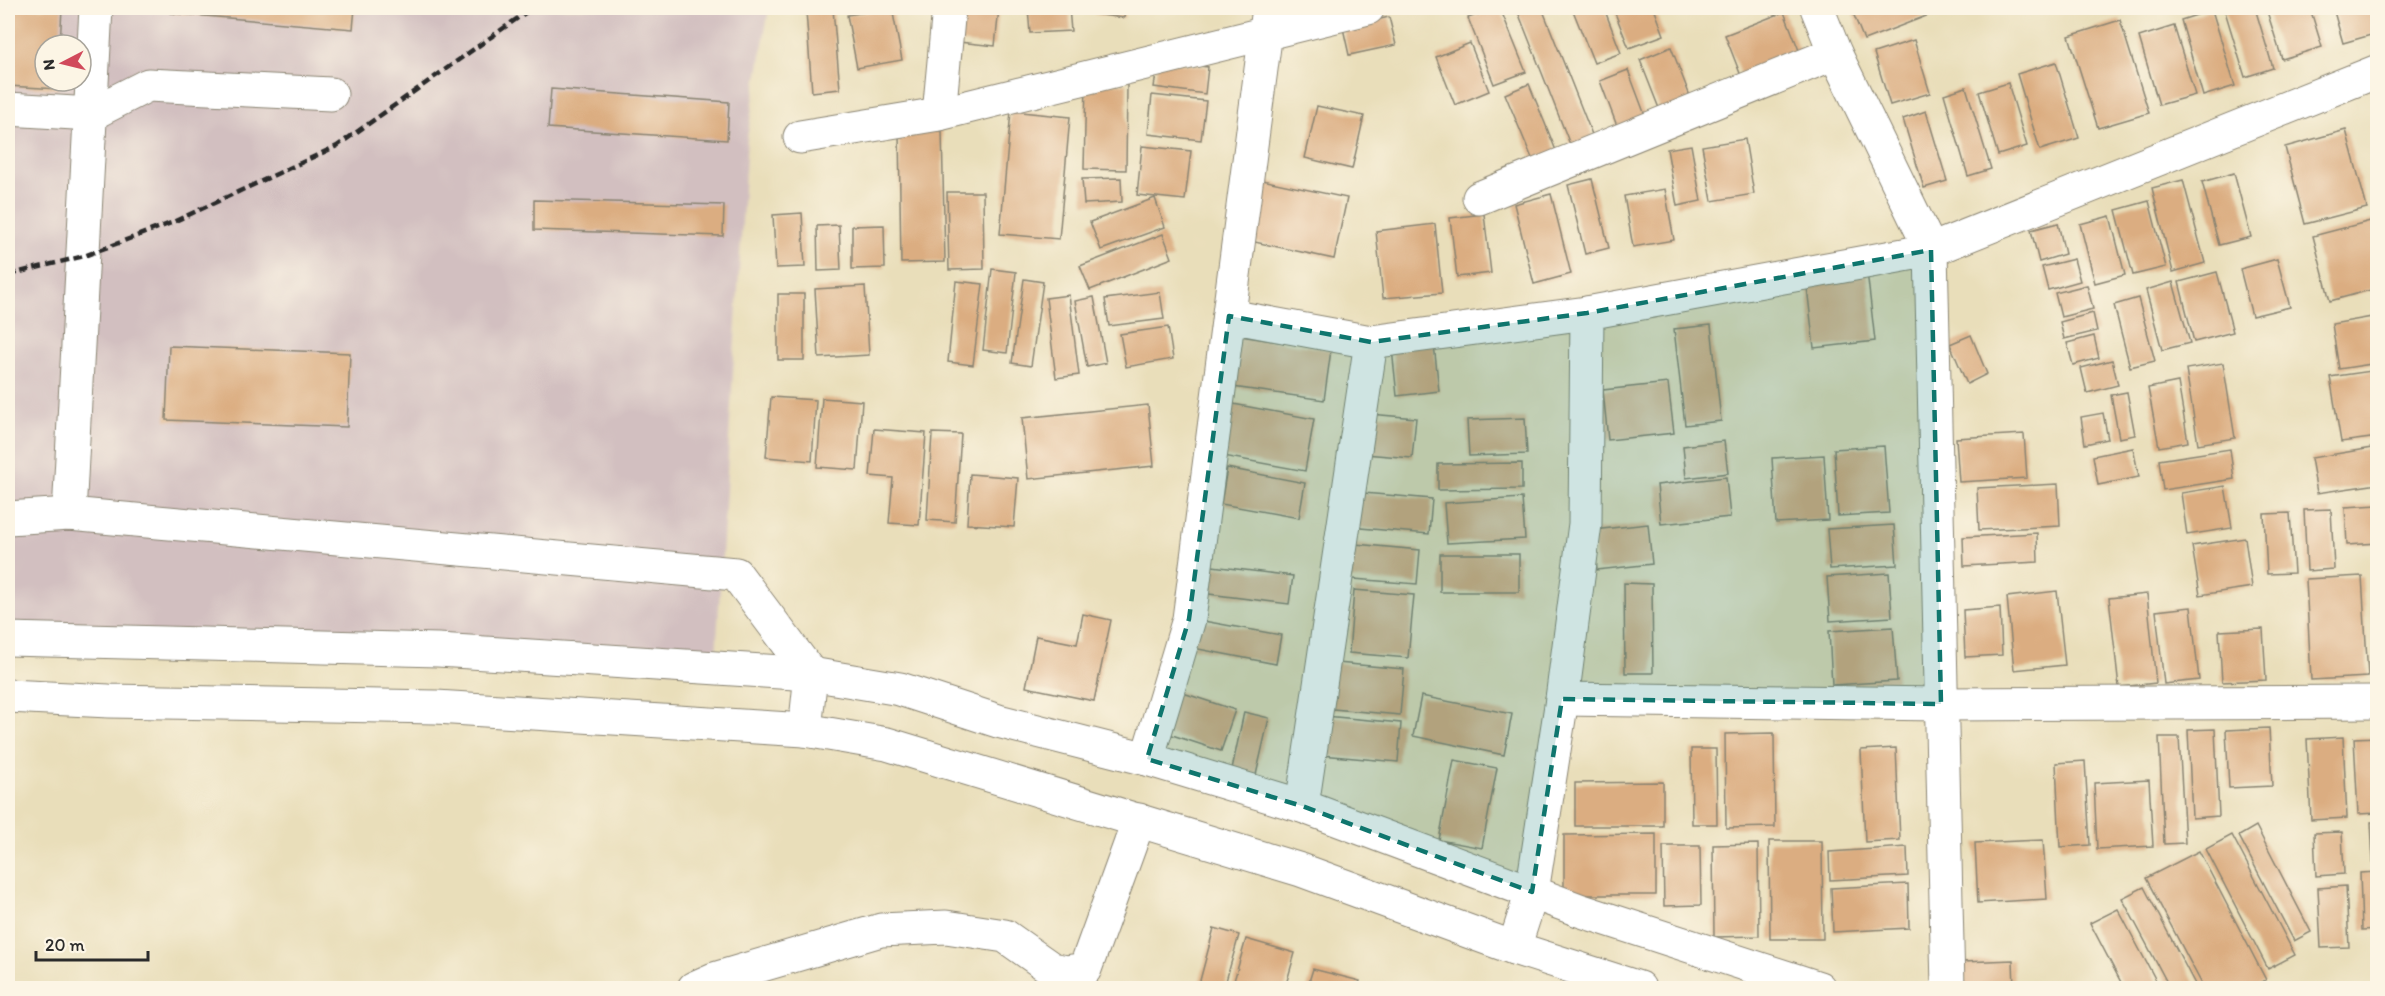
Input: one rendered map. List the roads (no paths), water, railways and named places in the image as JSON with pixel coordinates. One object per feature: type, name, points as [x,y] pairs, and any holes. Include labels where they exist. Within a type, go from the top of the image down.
[{"type":"street","points":[[69,514],[96,8]]},
{"type":"street","points":[[939,114],[948,8]]},
{"type":"street","points":[[800,137],[939,114],[1268,19],[1368,8]]},
{"type":"street","points":[[1816,8],[1931,250],[1948,988]]},
{"type":"street","points":[[1147,759],[1189,619],[1268,19]]},
{"type":"street","points":[[1479,198],[1835,52]]},
{"type":"street","points":[[1229,316],[1371,342],[1587,313],[1931,250],[2378,71]]},
{"type":"street","points":[[8,109],[91,114],[148,85],[331,94]]},
{"type":"street","points":[[1514,948],[1532,892],[1562,699],[1585,524],[1587,313]]},
{"type":"street","points":[[1302,806],[1371,342]]},
{"type":"street","points":[[8,518],[69,514],[736,574],[811,674],[805,730]]},
{"type":"street","points":[[8,639],[438,650],[811,674],[900,689],[998,721],[1147,759],[1302,806],[1579,910],[1819,988]]},
{"type":"street","points":[[8,696],[436,707],[805,730],[887,744],[982,775],[1139,819],[1301,870],[1514,948],[1559,976],[1639,988]]},
{"type":"street","points":[[1562,699],[1941,704],[2378,702]]},
{"type":"street","points":[[694,988],[714,979],[881,930],[946,927],[1005,936],[1052,969],[1083,979],[1139,819]]},
{"type":"railway","points":[[8,275],[84,256],[171,223],[337,146],[532,8]]}]
